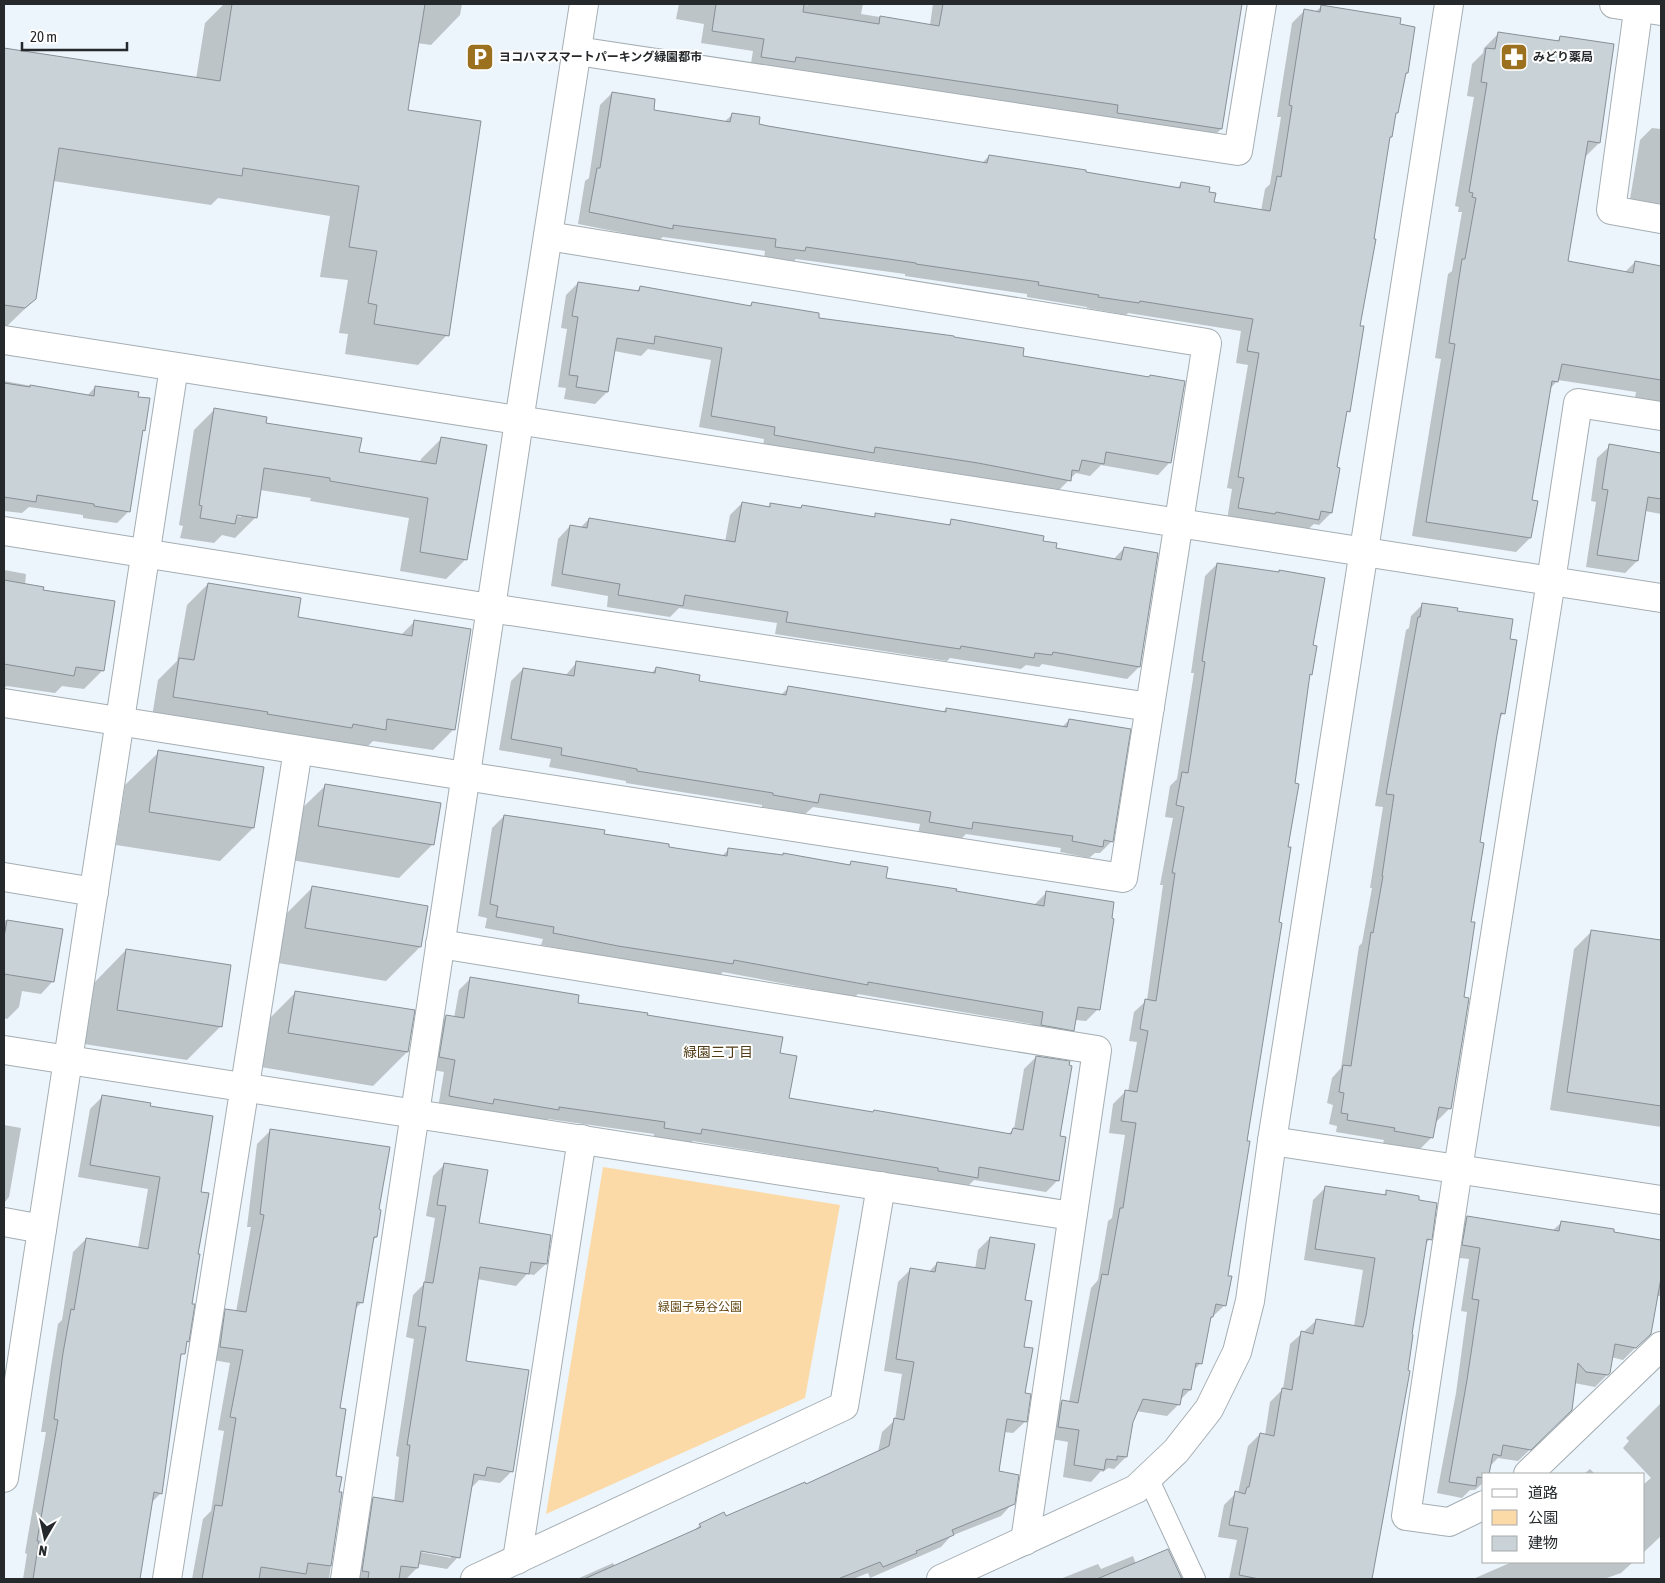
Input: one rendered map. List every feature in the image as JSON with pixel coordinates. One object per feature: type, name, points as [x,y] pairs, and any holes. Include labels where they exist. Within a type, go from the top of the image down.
[{"type":"street","points":[[345,1579],[490,608],[584,4]]},
{"type":"street","points":[[577,51],[1238,151],[1262,4]]},
{"type":"street","points":[[953,1577],[1136,1489],[1176,1451],[1209,1409],[1237,1352],[1250,1301],[1272,1141],[1449,4]]},
{"type":"street","points":[[1638,6],[1611,210],[1661,218]]},
{"type":"street","points":[[4,703],[1123,878],[1208,344],[548,236]]},
{"type":"street","points":[[4,340],[1661,598]]},
{"type":"street","points":[[4,1478],[10,1399],[42,1229],[174,367]]},
{"type":"street","points":[[1482,1506],[1449,1522],[1406,1516],[1458,1169],[1578,403],[1661,416]]},
{"type":"street","points":[[4,531],[490,608],[1150,708]]},
{"type":"street","points":[[167,1579],[298,750]]},
{"type":"street","points":[[4,877],[94,892]]},
{"type":"street","points":[[440,944],[1096,1050],[1025,1541]]},
{"type":"street","points":[[4,1050],[1072,1216]]},
{"type":"street","points":[[517,1560],[582,1139]]},
{"type":"street","points":[[1272,1141],[1661,1200]]},
{"type":"street","points":[[475,1579],[844,1406],[880,1186]]},
{"type":"street","points":[[4,1222],[42,1229]]},
{"type":"street","points":[[1529,1473],[1661,1346]]},
{"type":"lane","points":[[1148,1478],[1196,1579]]},
{"type":"green space","name":"緑園子易谷公園","points":[[603,1167],[840,1205],[805,1398],[546,1514]]},
{"type":"building","points":[[232,4],[425,4],[408,110],[481,121],[449,336],[374,324],[377,305],[368,303],[377,251],[349,247],[359,186],[243,168],[242,176],[59,148],[36,299],[25,308],[4,305],[4,48],[220,81]]},
{"type":"building","points":[[716,4],[804,4],[803,12],[879,24],[880,16],[939,26],[943,4],[1242,4],[1222,129],[1117,113],[1118,105],[796,57],[795,62],[761,57],[764,39],[712,31]]},
{"type":"building","points":[[1321,5],[1401,18],[1400,24],[1415,27],[1408,73],[1406,73],[1398,113],[1396,113],[1392,137],[1390,137],[1374,239],[1376,239],[1360,326],[1364,326],[1350,412],[1347,411],[1337,467],[1340,468],[1332,513],[1321,511],[1319,520],[1276,512],[1275,514],[1238,508],[1244,478],[1238,477],[1259,353],[1247,351],[1253,319],[1140,301],[1139,303],[1098,297],[1099,295],[1038,285],[1039,282],[916,263],[806,247],[805,251],[775,247],[776,239],[673,225],[673,229],[589,212],[597,168],[600,168],[612,92],[655,99],[654,110],[730,122],[732,113],[760,117],[759,124],[768,126],[987,163],[989,155],[1086,170],[1086,172],[1180,188],[1181,182],[1210,187],[1209,192],[1216,193],[1214,202],[1270,211],[1277,176],[1281,177],[1292,106],[1289,105],[1304,9],[1320,12]]},
{"type":"building","points":[[1498,32],[1559,41],[1560,36],[1614,44],[1600,143],[1588,141],[1568,261],[1633,273],[1635,261],[1661,266],[1661,380],[1562,364],[1558,382],[1552,381],[1532,500],[1538,501],[1531,538],[1426,522],[1455,344],[1449,343],[1462,259],[1465,259],[1476,198],[1472,197],[1473,193],[1469,192],[1487,83],[1481,82],[1486,48],[1495,49]]},
{"type":"building","points":[[578,282],[639,291],[640,286],[751,306],[752,302],[819,313],[819,318],[954,336],[1024,348],[1023,356],[1149,377],[1150,375],[1185,381],[1171,463],[1106,452],[1104,464],[1082,460],[1079,471],[1072,470],[1071,481],[978,463],[875,447],[874,453],[774,435],[775,427],[711,416],[722,348],[655,336],[654,344],[617,338],[608,392],[576,387],[578,376],[569,375],[578,317],[572,316]]},
{"type":"building","points":[[4,383],[30,387],[30,385],[94,396],[95,386],[139,392],[138,397],[150,398],[130,512],[37,495],[36,502],[4,497]]},
{"type":"building","points":[[214,408],[267,417],[266,423],[362,438],[359,452],[436,464],[441,437],[487,445],[467,560],[420,552],[428,498],[330,481],[330,478],[264,468],[257,518],[237,515],[235,524],[200,518],[202,506],[199,505]]},
{"type":"building","points":[[1609,444],[1661,453],[1661,499],[1648,497],[1638,561],[1597,555],[1608,490],[1602,489]]},
{"type":"building","points":[[742,502],[770,507],[770,503],[801,508],[802,505],[875,517],[875,513],[950,525],[951,519],[1044,536],[1043,541],[1057,543],[1056,548],[1121,560],[1124,547],[1158,553],[1140,667],[1053,652],[1052,655],[1035,653],[1034,658],[961,646],[960,649],[786,622],[788,612],[685,595],[683,606],[618,595],[620,584],[562,574],[570,525],[587,528],[589,518],[735,542]]},
{"type":"building","points":[[1217,563],[1279,572],[1279,570],[1325,578],[1313,645],[1317,646],[1312,675],[1310,674],[1295,783],[1299,784],[1288,847],[1291,847],[1279,922],[1282,923],[1247,1141],[1250,1141],[1228,1276],[1232,1276],[1226,1306],[1216,1304],[1213,1317],[1211,1317],[1202,1364],[1196,1363],[1191,1390],[1183,1389],[1180,1405],[1143,1399],[1133,1422],[1127,1457],[1117,1456],[1117,1460],[1106,1459],[1104,1470],[1074,1465],[1079,1430],[1058,1427],[1062,1400],[1078,1403],[1102,1274],[1108,1275],[1120,1208],[1123,1208],[1136,1123],[1121,1121],[1125,1090],[1137,1092],[1148,1031],[1140,1029],[1145,999],[1156,1001],[1175,873],[1172,873],[1184,807],[1176,805],[1182,772],[1188,773],[1205,662],[1202,661]]},
{"type":"building","points":[[4,580],[44,587],[43,590],[115,601],[104,671],[76,667],[74,676],[4,664]]},
{"type":"building","points":[[208,583],[301,598],[298,617],[412,636],[414,620],[471,629],[455,730],[387,719],[386,730],[353,724],[352,728],[173,697],[179,658],[194,660]]},
{"type":"building","points":[[1422,603],[1458,608],[1457,611],[1513,619],[1510,639],[1517,640],[1505,714],[1501,713],[1480,842],[1484,843],[1471,922],[1475,922],[1464,997],[1469,998],[1451,1109],[1439,1107],[1433,1138],[1394,1131],[1395,1128],[1347,1120],[1348,1114],[1341,1113],[1344,1093],[1339,1092],[1343,1065],[1351,1066],[1371,932],[1373,933],[1383,876],[1394,795],[1386,794]]},
{"type":"building","points":[[576,661],[655,673],[656,667],[700,675],[699,681],[786,695],[788,686],[946,712],[946,708],[1067,727],[1069,719],[1131,729],[1113,842],[1104,840],[1103,847],[1072,841],[1073,836],[973,822],[972,829],[929,822],[931,812],[820,794],[818,803],[773,795],[773,793],[637,771],[637,769],[561,755],[562,748],[511,739],[523,668],[574,676]]},
{"type":"building","points":[[158,750],[264,767],[254,828],[149,812]]},
{"type":"building","points":[[325,784],[441,803],[434,845],[318,826]]},
{"type":"building","points":[[504,815],[605,830],[604,834],[669,844],[669,847],[727,856],[728,848],[783,855],[783,853],[850,865],[851,861],[888,867],[886,878],[957,889],[956,891],[1044,906],[1046,891],[1114,902],[1112,918],[1114,919],[1100,1010],[1078,1007],[1074,1031],[1041,1025],[1043,1012],[868,982],[868,985],[734,960],[733,964],[618,946],[553,933],[554,927],[496,917],[498,906],[490,904]]},
{"type":"building","points":[[312,886],[428,906],[421,947],[305,928]]},
{"type":"building","points":[[7,920],[63,929],[54,982],[4,974],[4,937]]},
{"type":"building","points":[[1591,930],[1661,940],[1661,1106],[1567,1092]]},
{"type":"building","points":[[126,949],[231,965],[222,1027],[117,1010]]},
{"type":"building","points":[[470,977],[579,995],[578,1003],[648,1013],[647,1015],[783,1037],[780,1053],[797,1056],[789,1098],[873,1112],[874,1110],[1011,1134],[1013,1128],[1023,1130],[1036,1056],[1070,1061],[1069,1065],[1072,1066],[1060,1136],[1066,1137],[1059,1181],[979,1167],[978,1178],[938,1171],[938,1168],[702,1129],[701,1134],[664,1128],[665,1122],[559,1107],[559,1110],[494,1099],[493,1104],[449,1096],[455,1060],[439,1057],[446,1015],[464,1018]]},
{"type":"building","points":[[295,991],[415,1010],[408,1052],[288,1033]]},
{"type":"building","points":[[102,1095],[151,1103],[150,1106],[213,1116],[201,1192],[209,1193],[198,1254],[200,1254],[192,1304],[195,1304],[189,1342],[187,1341],[185,1354],[181,1354],[162,1494],[154,1492],[140,1579],[33,1579],[39,1541],[37,1541],[58,1420],[54,1419],[63,1353],[71,1309],[74,1310],[86,1238],[148,1249],[160,1177],[90,1165]]},
{"type":"building","points":[[270,1129],[390,1147],[379,1209],[381,1210],[377,1237],[374,1237],[363,1303],[357,1302],[340,1408],[346,1409],[336,1476],[342,1477],[339,1492],[342,1492],[331,1566],[308,1563],[306,1574],[261,1567],[259,1579],[202,1579],[215,1505],[222,1506],[236,1418],[230,1417],[243,1350],[220,1347],[225,1309],[246,1312],[264,1215],[260,1214]]},
{"type":"building","points":[[444,1163],[488,1170],[479,1223],[551,1235],[547,1264],[531,1262],[529,1274],[480,1267],[466,1361],[529,1370],[513,1472],[487,1467],[485,1476],[474,1474],[460,1558],[421,1551],[418,1568],[401,1566],[399,1579],[368,1579],[369,1572],[362,1571],[373,1497],[403,1502],[410,1445],[407,1445],[426,1327],[418,1326],[424,1282],[433,1283],[446,1206],[437,1205]]},
{"type":"building","points":[[1325,1186],[1386,1195],[1386,1190],[1419,1196],[1419,1200],[1437,1203],[1432,1240],[1427,1239],[1412,1334],[1408,1370],[1410,1371],[1372,1579],[1259,1579],[1239,1575],[1248,1528],[1229,1525],[1235,1491],[1245,1494],[1247,1487],[1249,1487],[1260,1433],[1274,1436],[1282,1388],[1292,1390],[1301,1331],[1313,1334],[1316,1319],[1363,1327],[1366,1316],[1375,1258],[1315,1249]]},
{"type":"building","points":[[1467,1216],[1559,1231],[1561,1221],[1614,1229],[1614,1232],[1661,1240],[1661,1278],[1651,1334],[1636,1348],[1615,1344],[1610,1373],[1608,1375],[1586,1372],[1578,1363],[1572,1410],[1531,1450],[1503,1445],[1501,1456],[1493,1454],[1489,1473],[1482,1473],[1482,1478],[1477,1477],[1476,1486],[1449,1482],[1479,1300],[1472,1299],[1480,1248],[1462,1245]]},
{"type":"building","points":[[990,1237],[1035,1244],[1025,1300],[1032,1301],[1024,1347],[1033,1348],[1025,1393],[1031,1394],[1027,1422],[1007,1419],[999,1471],[1019,1475],[1015,1504],[952,1530],[954,1535],[916,1551],[917,1553],[883,1567],[880,1562],[838,1579],[584,1579],[701,1527],[699,1524],[724,1512],[726,1516],[805,1482],[806,1484],[889,1446],[894,1418],[904,1420],[914,1362],[896,1359],[910,1268],[935,1272],[937,1262],[985,1269]]},
{"type":"building","points":[[1168,1549],[1182,1579],[1097,1579]]},
{"type":"place","name":"ヨコハマスマートパーキング緑園都市","points":[[480,57]]},
{"type":"place","name":"みどり薬局","points":[[1514,57]]},
{"type":"district","name":"緑園三丁目","points":[[718,1052]]}]
